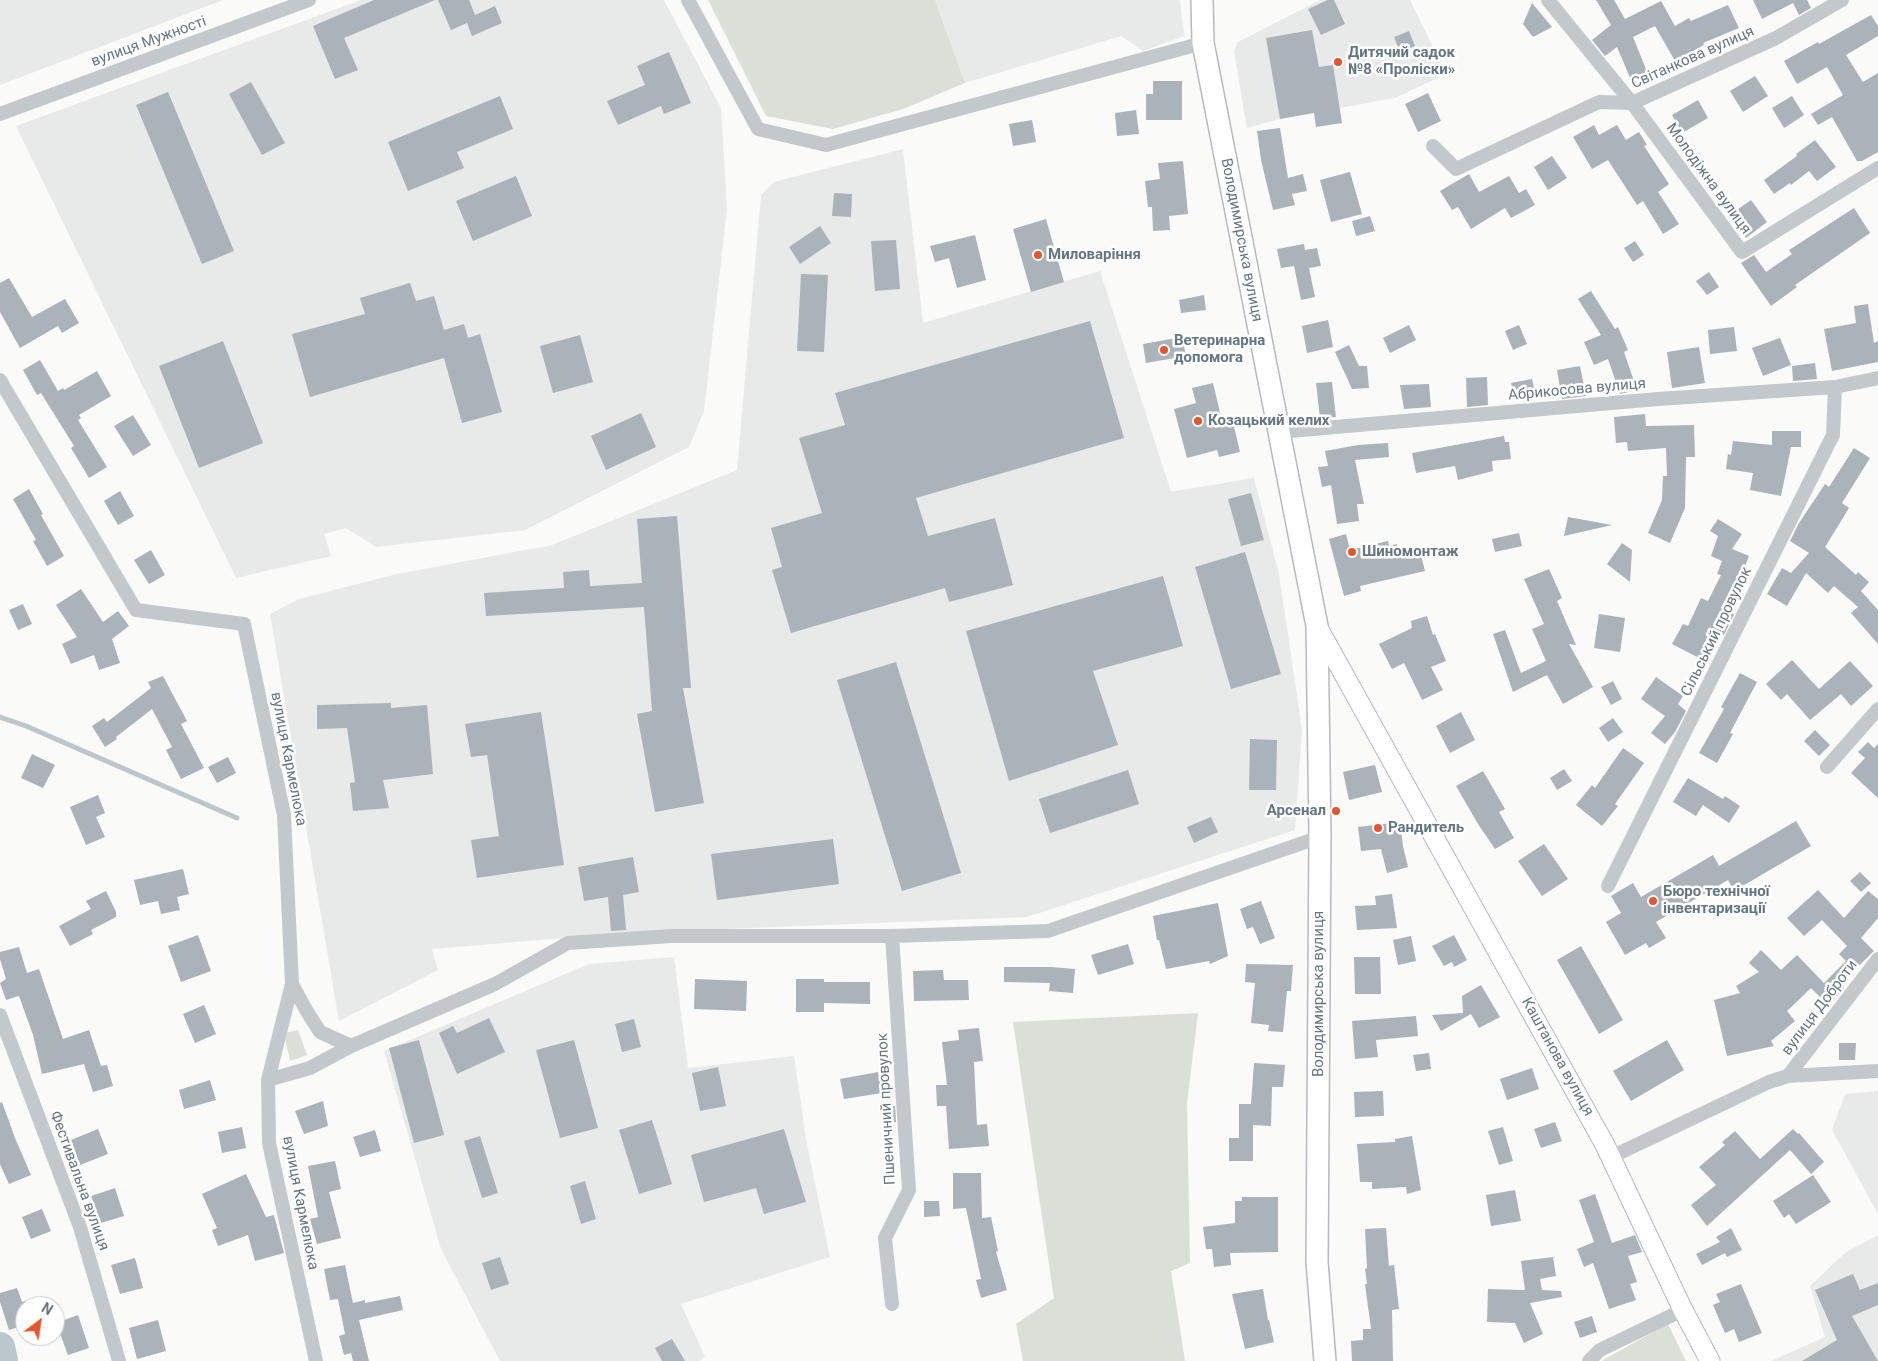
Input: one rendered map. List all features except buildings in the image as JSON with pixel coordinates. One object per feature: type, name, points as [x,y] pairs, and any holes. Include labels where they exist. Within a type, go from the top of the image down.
[{"type":"main road","name":"Володимирська вулиця","points":[[1202,0],[1203,43],[1317,626],[1320,837],[1317,1262],[1325,1361]]},
{"type":"street","name":"вулиця Мужності","points":[[0,114],[309,0]]},
{"type":"street","points":[[688,0],[758,129],[826,144],[1203,43]]},
{"type":"street","name":"Молодіжна вулиця","points":[[1548,0],[1632,103],[1742,252],[1878,168]]},
{"type":"street","name":"Світанкова вулиця","points":[[1433,146],[1456,169],[1599,102],[1632,103],[1776,38],[1842,0]]},
{"type":"street","name":"Абрикосова вулиця","points":[[1278,432],[1658,399],[1835,387],[1878,378]]},
{"type":"street","name":"вулиця Кармелюка","points":[[0,380],[136,610],[244,624],[284,815],[292,984],[268,1080],[269,1143],[316,1361]]},
{"type":"street","name":"Сільський провулок","points":[[1608,886],[1833,435],[1835,387]]},
{"type":"street","name":"Володимирська вулиця","points":[[1317,626],[1502,957]]},
{"type":"street","points":[[1827,767],[1878,709]]},
{"type":"street","points":[[268,1080],[310,1068],[351,1046],[495,984],[568,942],[671,936],[892,936],[1048,931],[1320,837]]},
{"type":"street","name":"Пшеничний провулок","points":[[892,936],[909,1190],[885,1238],[892,1304]]},
{"type":"street","name":"Каштанова вулиця","points":[[1502,957],[1611,1157],[1683,1310],[1710,1361]]},
{"type":"street","name":"вулиця Доброти","points":[[1788,1076],[1878,959]]},
{"type":"street","points":[[292,984],[320,1032],[351,1046]]},
{"type":"street","name":"Фестивальна вулиця","points":[[0,1015],[80,1227],[119,1361]]},
{"type":"street","points":[[1611,1157],[1750,1090],[1788,1076],[1878,1071]]},
{"type":"street","points":[[1589,1361],[1600,1350],[1683,1310]]},
{"type":"shaded area","points":[[0,0],[223,0],[0,85]]},
{"type":"shaded area","points":[[361,0],[664,0],[721,108],[727,209],[704,411],[689,447],[525,530],[376,547],[346,528],[324,534],[331,556],[236,578],[16,126]]},
{"type":"shaded area","points":[[708,0],[935,0],[965,83],[903,109],[833,129],[766,116]]},
{"type":"shaded area","points":[[935,0],[1180,0],[1184,36],[1143,51],[1121,36],[965,83]]},
{"type":"shaded area","name":"Дитячий садок №8 «Проліски»","points":[[1320,0],[1410,0],[1446,74],[1395,98],[1280,119],[1247,128],[1234,51],[1238,42]]},
{"type":"shaded area","points":[[903,149],[923,323],[1100,271],[1171,492],[1254,478],[1279,574],[1302,730],[1295,830],[1027,917],[626,933],[432,949],[438,970],[339,1021],[270,614],[299,599],[397,574],[552,545],[737,470],[761,195],[774,182]]},
{"type":"shaded area","points":[[674,957],[688,1068],[794,1056],[806,1139],[830,1257],[681,1304],[705,1357],[700,1361],[500,1361],[441,1249],[384,1051],[589,964]]},
{"type":"shaded area","points":[[1198,1013],[1187,1103],[1190,1263],[1171,1271],[1185,1361],[1023,1361],[1016,1324],[1054,1298],[1013,1022]]},
{"type":"shaded area","points":[[298,1030],[307,1055],[290,1061],[284,1033]]},
{"type":"shaded area","points":[[1878,1091],[1878,1214],[1832,1130],[1845,1094]]},
{"type":"shaded area","points":[[1878,1235],[1878,1361],[1771,1361],[1825,1337],[1810,1286],[1846,1252]]},
{"type":"shaded area","points":[[1668,1324],[1686,1361],[1603,1361],[1603,1360]]},
{"type":"waterway","points":[[0,717],[26,726],[237,818]]},
{"type":"waterway","points":[[0,1347],[3,1361]]},
{"type":"place","name":"Дитячий садок №8 «Проліски»","points":[[1338,62]]},
{"type":"place","name":"Миловаріння","points":[[1038,255]]},
{"type":"place","name":"Ветеринарна допомога","points":[[1164,350]]},
{"type":"place","name":"Козацький келих","points":[[1198,421]]},
{"type":"place","name":"Шиномонтаж","points":[[1352,552]]},
{"type":"place","name":"Арсенал","points":[[1336,811]]},
{"type":"place","name":"Рандитель","points":[[1378,828]]},
{"type":"place","name":"Бюро технічної інвентаризації","points":[[1653,901]]}]
